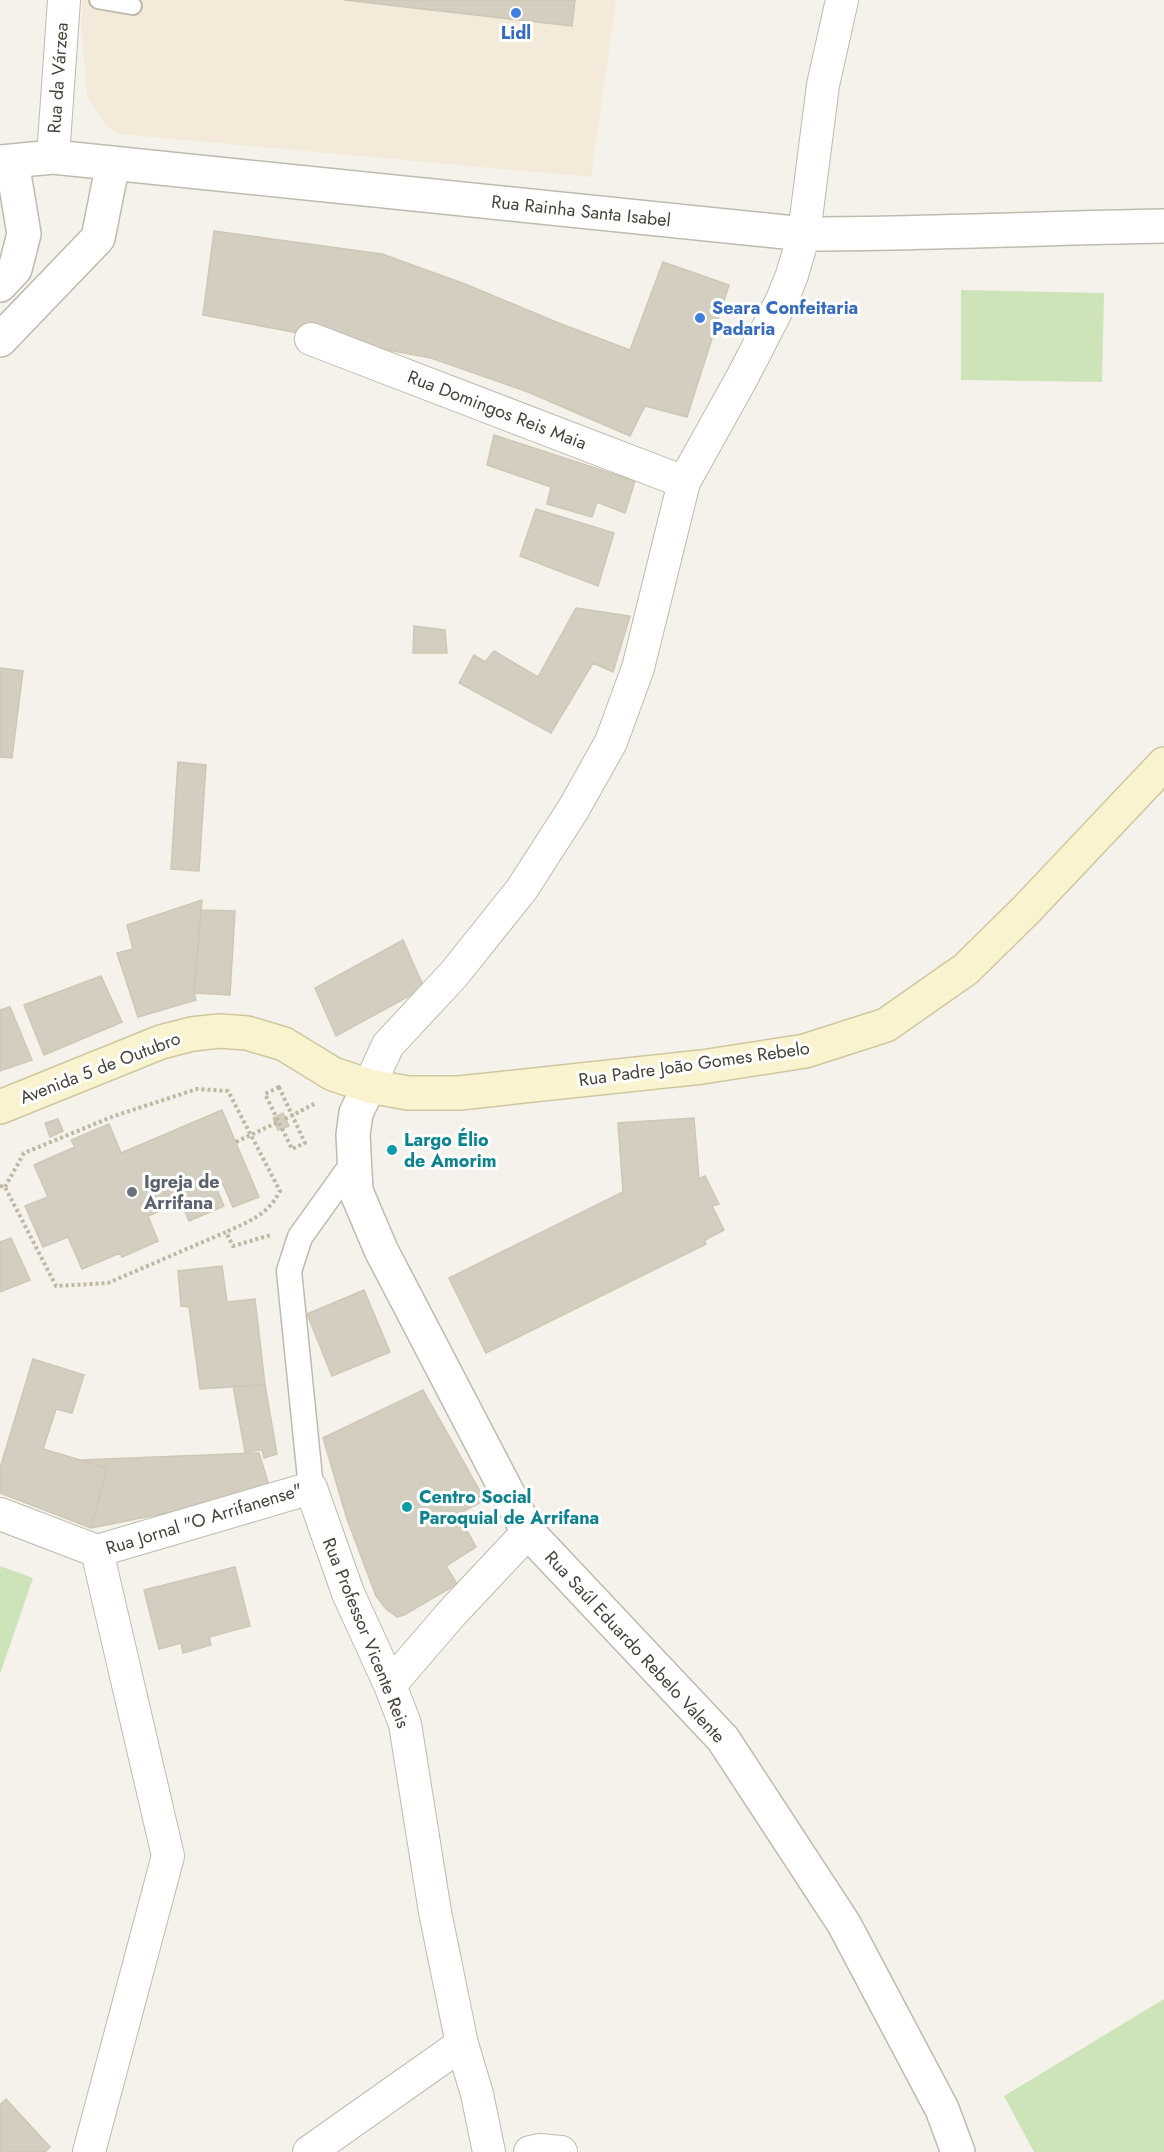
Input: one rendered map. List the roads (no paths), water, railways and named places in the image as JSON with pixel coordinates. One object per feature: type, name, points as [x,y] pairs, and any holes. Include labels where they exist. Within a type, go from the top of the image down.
[{"type":"main road","name":"Rua Padre João Gomes Rebelo","points":[[369,1086],[408,1093],[459,1093],[702,1066],[805,1051],[886,1025],[966,969],[1027,909],[1164,764]]},
{"type":"main road","name":"Avenida 5 de Outubro","points":[[0,1107],[161,1042],[192,1034],[219,1031],[247,1033],[284,1044],[333,1074],[369,1086]]},
{"type":"street","name":"Rua da Várzea","points":[[53,157],[64,0]]},
{"type":"street","points":[[353,1163],[356,1113],[388,1045],[454,974],[522,889],[574,808],[611,742],[638,668],[684,482],[782,300],[804,234],[824,85],[842,0]]},
{"type":"street","name":"Rua Rainha Santa Isabel","points":[[6,162],[53,157],[804,234],[889,234],[1164,226]]},
{"type":"street","points":[[0,285],[15,269],[24,234],[6,162]]},
{"type":"street","points":[[0,340],[98,238],[114,163]]},
{"type":"street","name":"Rua Domingos Reis Maia","points":[[311,339],[684,482]]},
{"type":"street","name":"Rua Professor Vicente Reis","points":[[353,1163],[300,1237],[289,1271],[310,1488],[348,1593],[390,1685],[405,1724],[435,1912],[462,2044],[477,2094],[489,2152]]},
{"type":"street","name":"Rua Saúl Eduardo Rebelo Valente","points":[[353,1163],[356,1191],[381,1250],[528,1532],[723,1739],[844,1924],[942,2109],[958,2152]]},
{"type":"street","name":"Rua Jornal \"O Arrifanense\"","points":[[97,1551],[310,1488]]},
{"type":"street","points":[[0,1514],[97,1551],[168,1856],[89,2152]]},
{"type":"street","points":[[390,1685],[452,1613],[528,1532]]},
{"type":"street","points":[[309,2152],[462,2044]]},
{"type":"street","points":[[530,2152],[539,2150],[560,2150],[561,2152]]},
{"type":"lane","points":[[98,0],[133,6]]},
{"type":"place","name":"Lidl","points":[[516,13]]},
{"type":"place","name":"Seara Confeitaria Padaria","points":[[700,318]]},
{"type":"place","name":"Largo Élio de Amorim","points":[[392,1150]]},
{"type":"place","name":"Igreja de Arrifana","points":[[132,1192]]},
{"type":"place","name":"Centro Social Paroquial de Arrifana","points":[[407,1507]]}]
